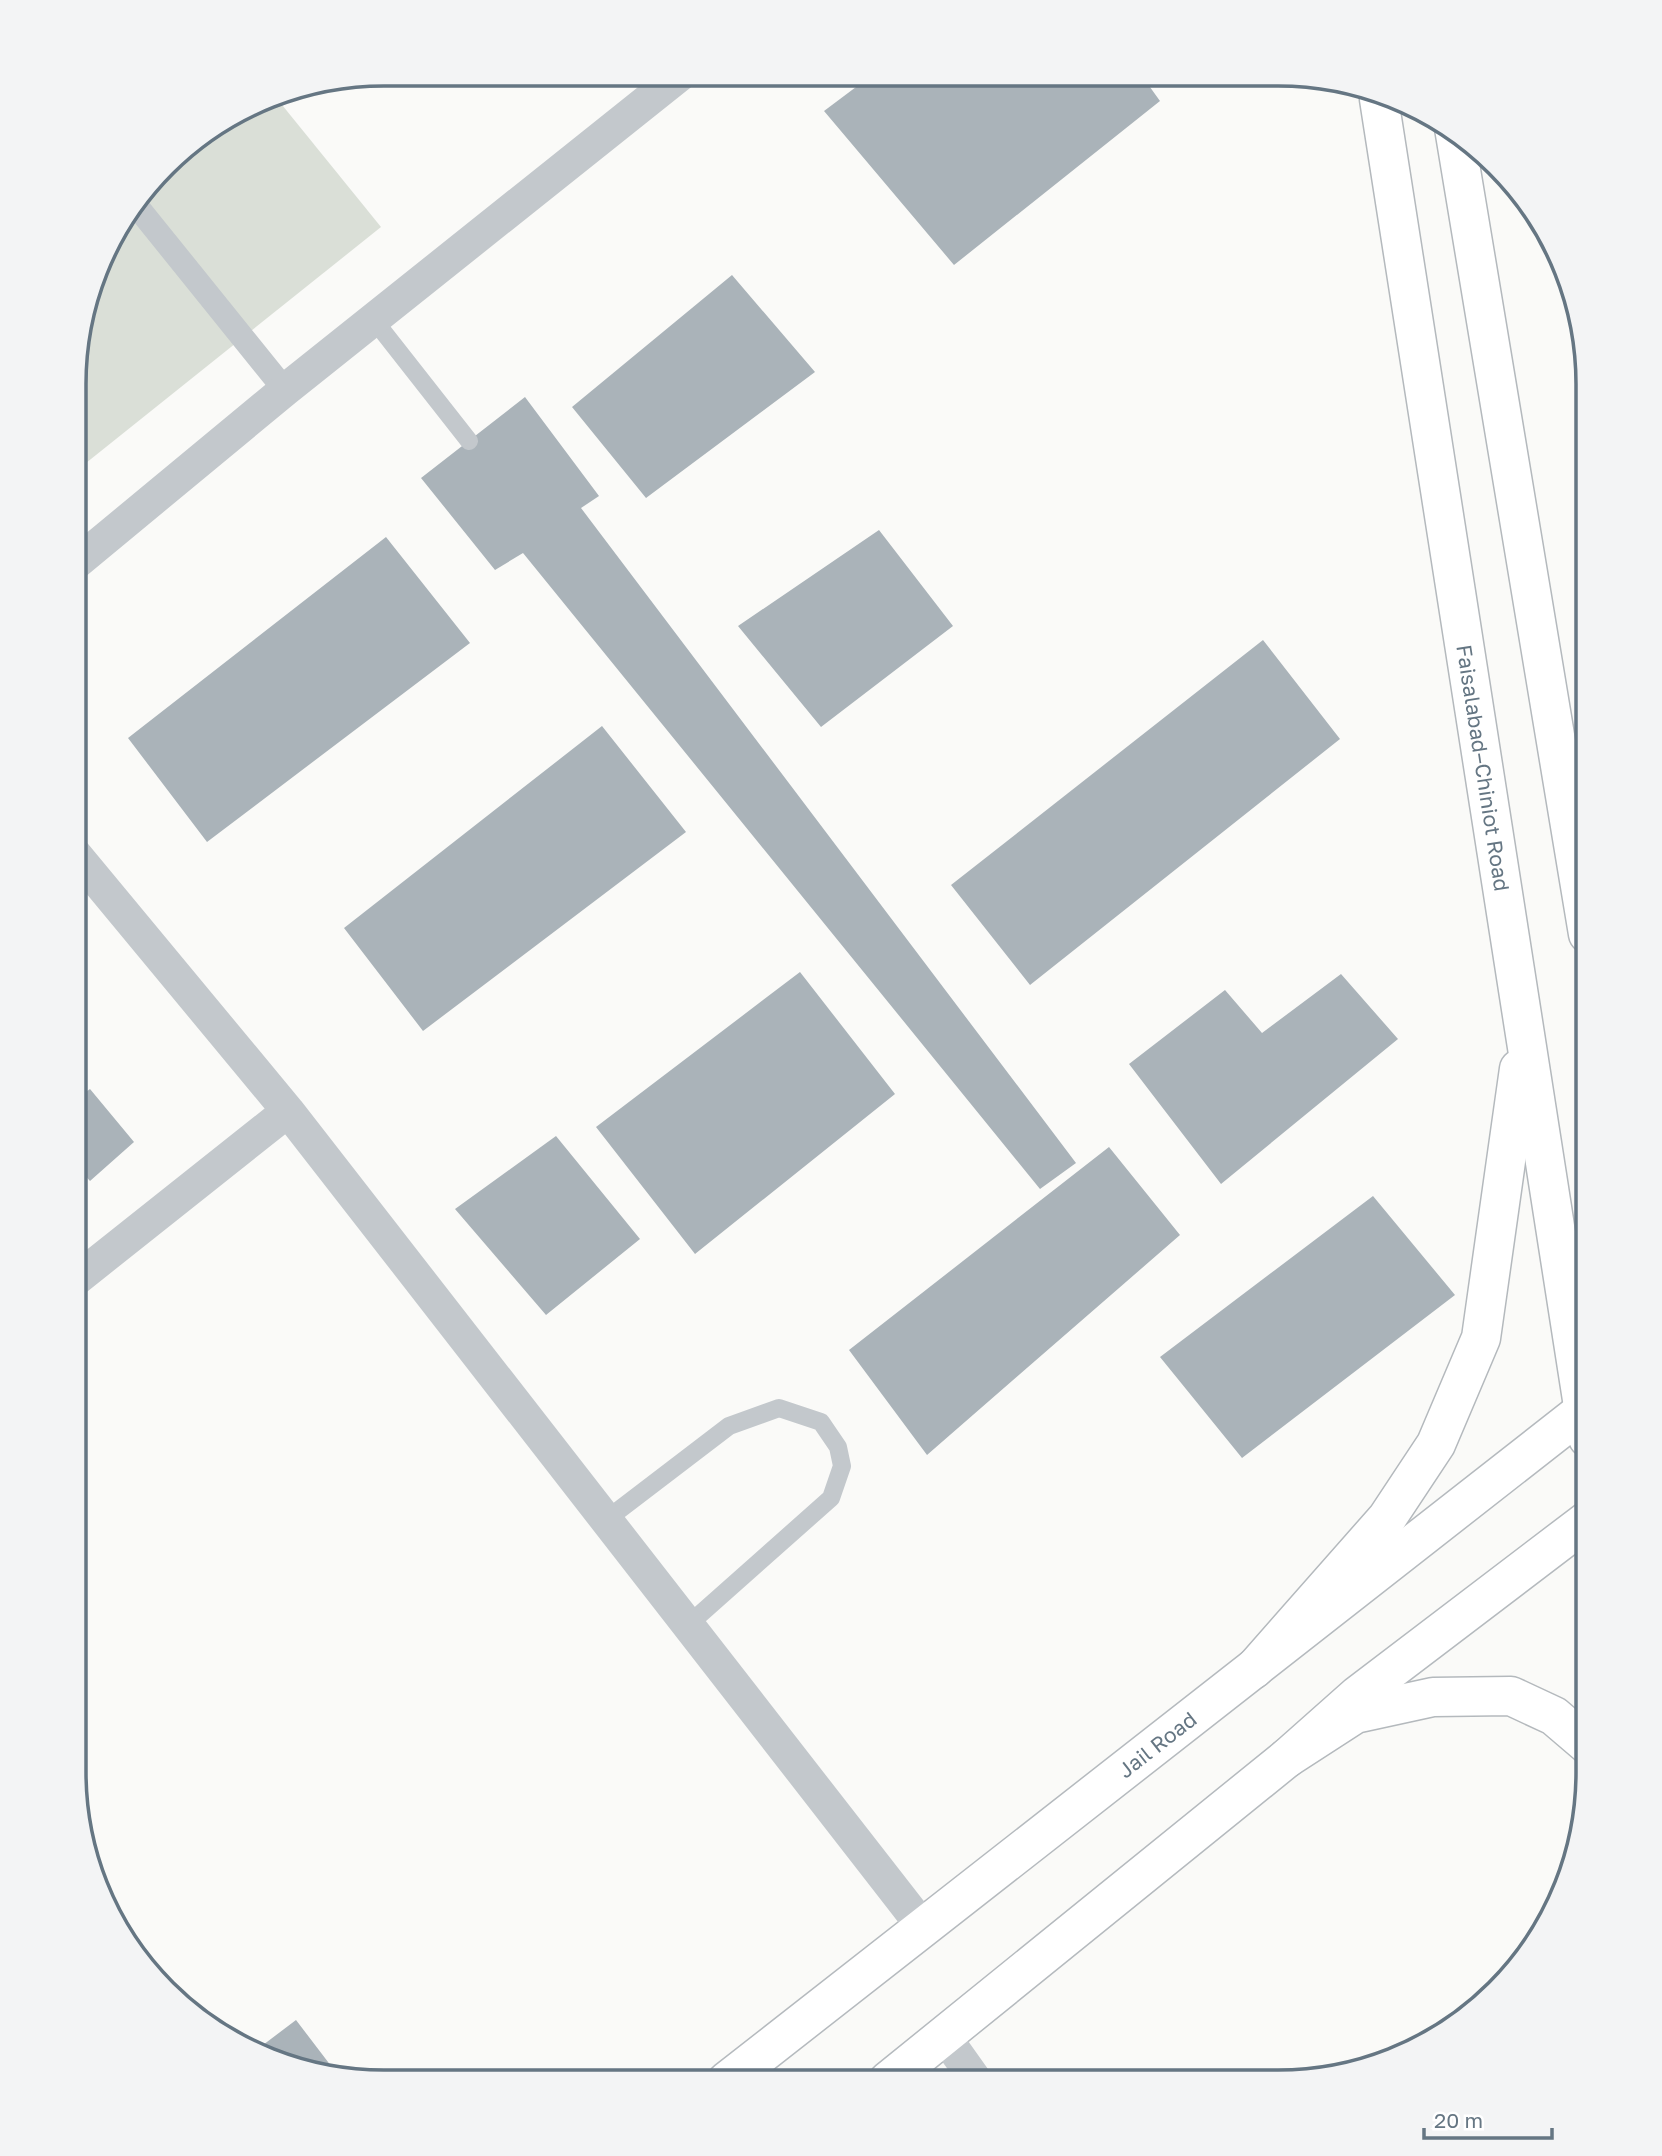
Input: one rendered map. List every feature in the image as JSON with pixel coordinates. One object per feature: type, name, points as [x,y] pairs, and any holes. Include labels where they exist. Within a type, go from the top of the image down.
[{"type":"main road","name":"Faisalabad–Chiniot Road","points":[[1380,104],[1576,1350]]},
{"type":"main road","points":[[1457,145],[1576,862]]},
{"type":"main road","points":[[1254,1669],[1387,1518],[1436,1444],[1481,1338],[1524,1028]]},
{"type":"main road","name":"Jail Road","points":[[741,2070],[1254,1669],[1576,1426]]},
{"type":"main road","points":[[902,2070],[1287,1758],[1358,1695],[1576,1529]]},
{"type":"main road","points":[[1287,1758],[1354,1714],[1433,1697],[1511,1696],[1554,1716],[1576,1735]]},
{"type":"street","points":[[86,555],[285,390],[666,86]]},
{"type":"street","points":[[141,211],[285,390]]},
{"type":"street","points":[[86,867],[288,1111],[923,1927]]},
{"type":"street","points":[[86,1271],[288,1111]]},
{"type":"street","points":[[945,2036],[969,2070]]},
{"type":"lane","points":[[374,320],[469,441]]},
{"type":"lane","points":[[606,1520],[729,1426],[779,1408],[821,1422],[838,1447],[842,1466],[831,1498],[688,1625]]},
{"type":"shaded area","points":[[281,104],[381,227],[86,463],[88,345],[108,270],[147,202],[173,173],[202,147],[252,116]]},
{"type":"building","points":[[857,86],[1149,86],[1160,101],[954,265],[824,111]]},
{"type":"building","points":[[732,275],[815,372],[646,498],[572,407]]},
{"type":"building","points":[[525,397],[599,496],[581,508],[1076,1163],[1040,1189],[523,553],[495,570],[421,478]]},
{"type":"building","points":[[879,530],[953,626],[821,727],[738,626]]},
{"type":"building","points":[[386,537],[470,643],[207,842],[128,738]]},
{"type":"building","points":[[1263,640],[1340,739],[1030,985],[951,885]]},
{"type":"building","points":[[602,726],[686,832],[423,1031],[344,928]]},
{"type":"building","points":[[800,972],[895,1094],[695,1254],[596,1127]]},
{"type":"building","points":[[1341,974],[1398,1039],[1221,1184],[1129,1064],[1225,990],[1262,1033]]},
{"type":"building","points":[[90,1089],[134,1142],[90,1181],[86,1176],[86,1092]]},
{"type":"building","points":[[556,1136],[640,1239],[546,1315],[455,1209]]},
{"type":"building","points":[[1109,1147],[1180,1235],[927,1455],[849,1350]]},
{"type":"building","points":[[1373,1196],[1455,1295],[1242,1458],[1160,1357]]},
{"type":"building","points":[[296,2020],[331,2066],[307,2060],[263,2045]]}]
